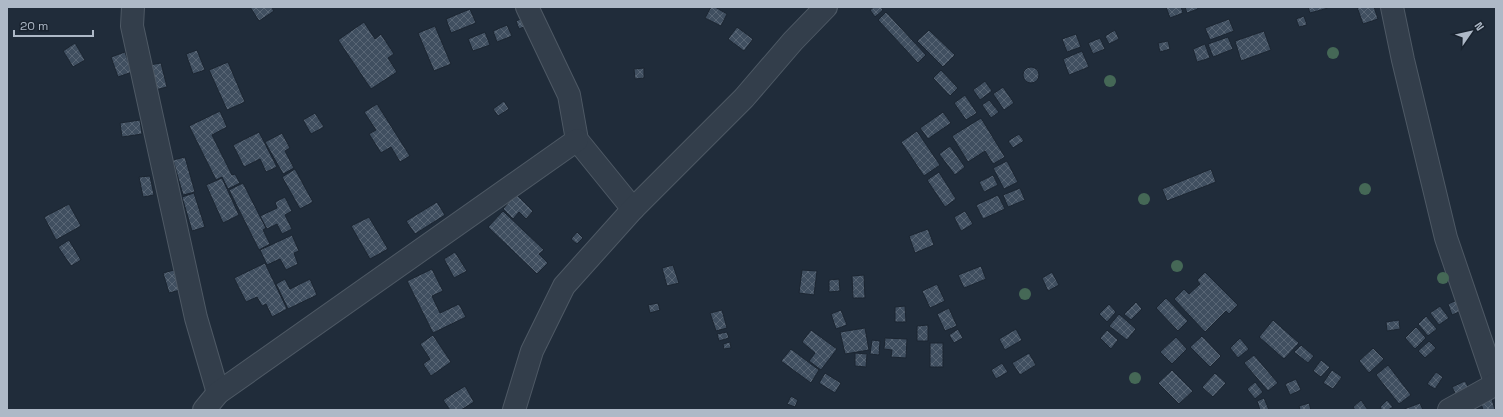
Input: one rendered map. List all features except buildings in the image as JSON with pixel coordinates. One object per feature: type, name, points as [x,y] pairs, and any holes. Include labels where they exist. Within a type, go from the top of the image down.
[{"type":"street","points":[[133,7],[132,26],[192,302],[218,393]]},
{"type":"street","points":[[527,7],[569,95],[577,140],[633,209]]},
{"type":"street","points":[[514,410],[524,382],[532,351],[564,286],[633,209],[744,98],[793,41],[826,7]]},
{"type":"street","points":[[1392,7],[1403,60],[1446,238],[1496,385],[1450,410]]},
{"type":"street","points":[[204,410],[218,393],[577,140]]}]
